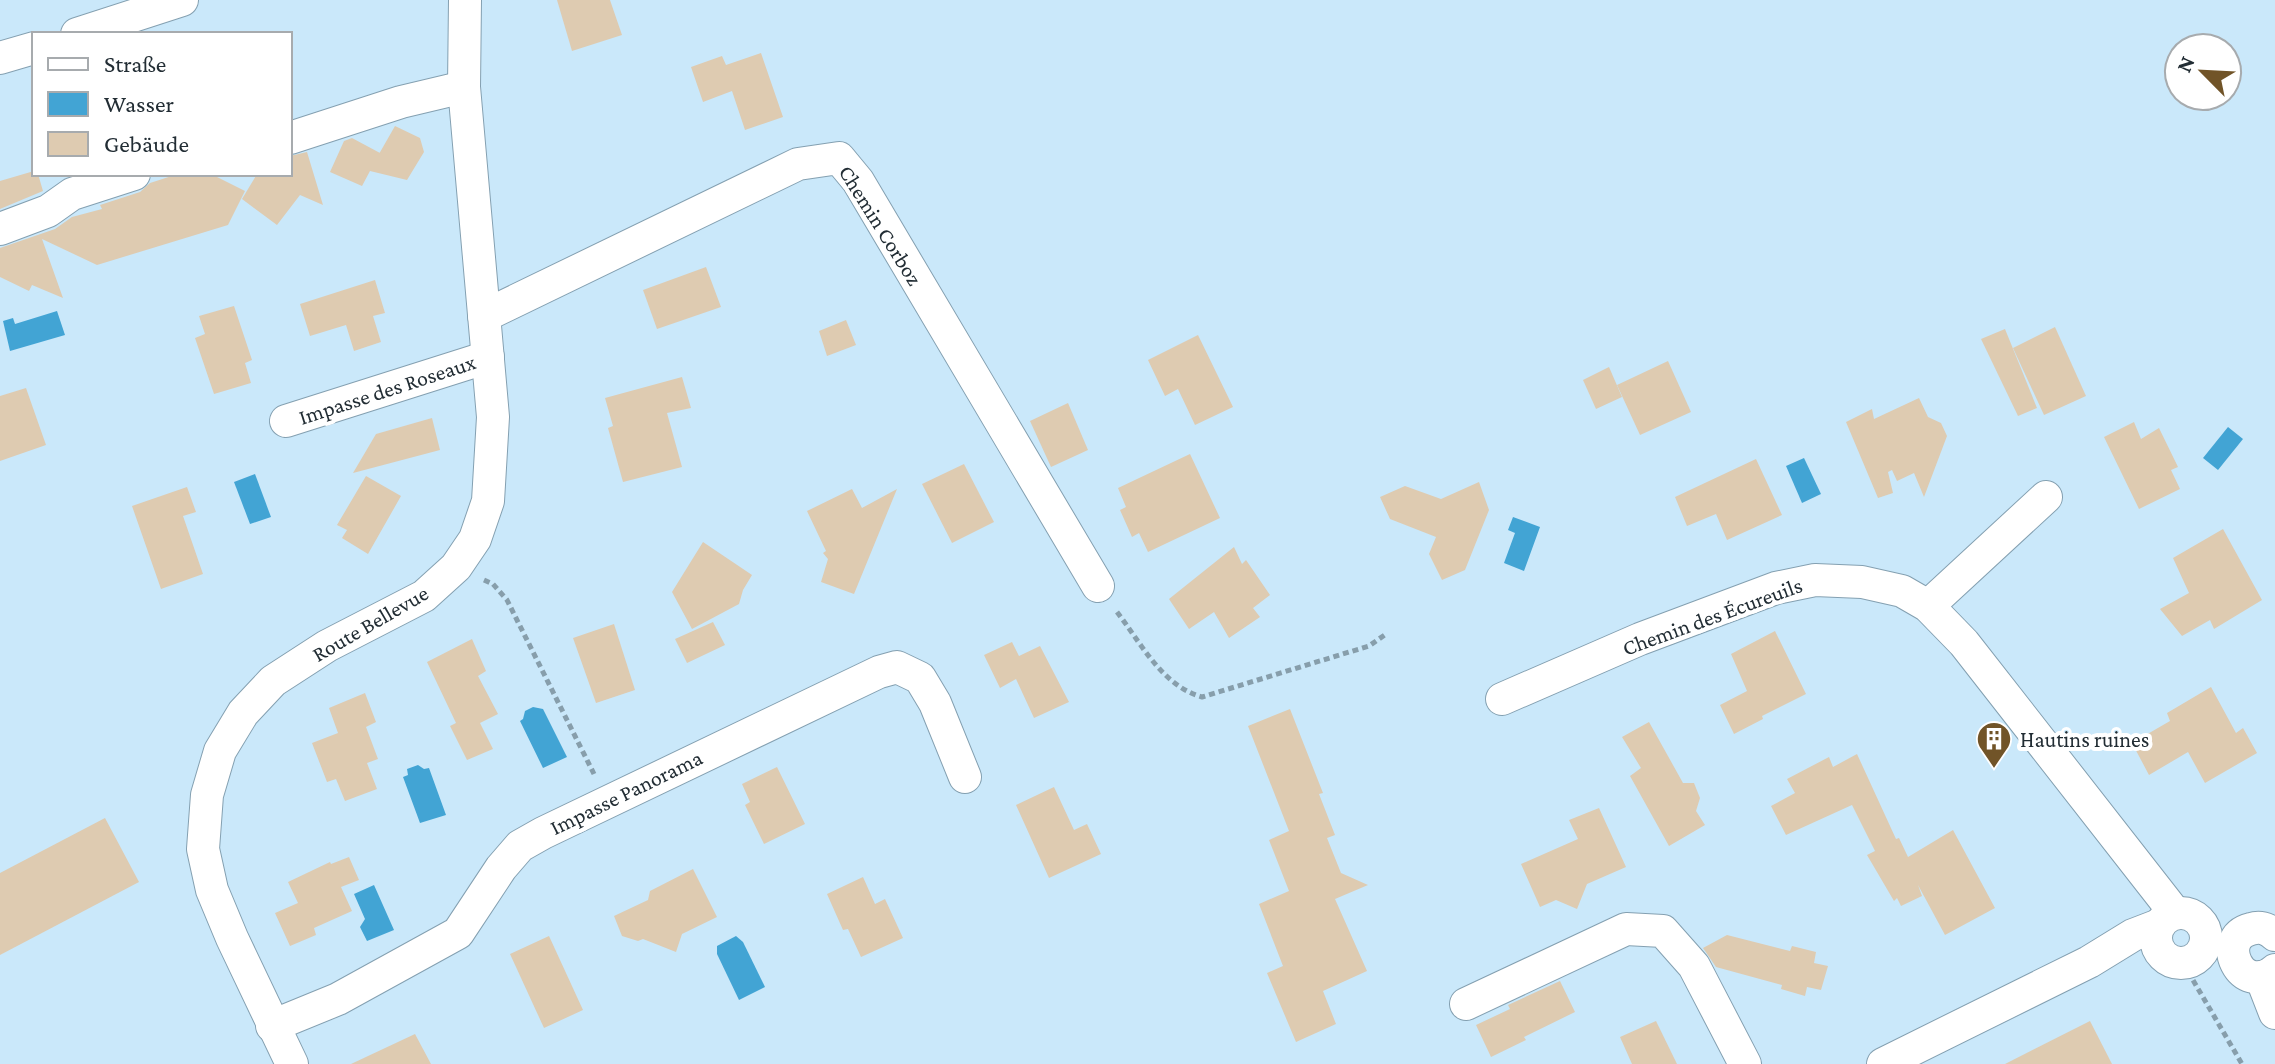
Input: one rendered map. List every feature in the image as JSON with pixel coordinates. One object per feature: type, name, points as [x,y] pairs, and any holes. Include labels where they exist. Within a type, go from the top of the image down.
[{"type":"street","points":[[83,32],[182,0]]},
{"type":"street","name":"Route Bellevue","points":[[292,1064],[212,890],[203,849],[207,795],[220,751],[243,713],[273,681],[327,646],[424,596],[456,567],[475,539],[488,501],[493,417],[464,87],[465,0]]},
{"type":"street","points":[[0,58],[32,49]]},
{"type":"street","points":[[292,137],[401,102],[464,87]]},
{"type":"street","name":"Chemin Corboz","points":[[484,316],[798,164],[839,158],[858,181],[1098,586]]},
{"type":"street","points":[[0,229],[48,211],[72,194],[128,176]]},
{"type":"street","name":"Impasse des Roseaux","points":[[286,421],[488,357]]},
{"type":"street","points":[[1928,606],[2046,497]]},
{"type":"street","name":"Chemin des Écureuils","points":[[1502,699],[1640,639],[1776,588],[1815,580],[1862,582],[1902,591],[1928,606],[1984,668],[2179,940]]},
{"type":"street","name":"Impasse Panorama","points":[[272,1026],[338,999],[458,933],[501,868],[520,846],[606,801],[879,672],[897,667],[920,678],[935,703],[965,777]]},
{"type":"street","points":[[1883,1064],[2089,962],[2179,940],[2242,933],[2258,928],[2275,934]]},
{"type":"street","points":[[1466,1004],[1626,929],[1663,931],[1694,966],[1745,1064]]},
{"type":"street","points":[[2242,933],[2235,942],[2235,963],[2259,973],[2275,1013]]},
{"type":"street","points":[[2179,940],[2259,973]]},
{"type":"path","points":[[456,567],[493,584],[507,600],[606,801]]},
{"type":"path","points":[[1098,586],[1165,676],[1188,693],[1202,697],[1369,646],[1386,634]]},
{"type":"path","points":[[2179,940],[2242,1064]]},
{"type":"water","points":[[57,311],[65,335],[10,351],[3,321],[13,318],[15,324]]},
{"type":"water","points":[[2228,427],[2243,439],[2218,470],[2203,458]]},
{"type":"water","points":[[1804,458],[1821,494],[1802,503],[1786,466]]},
{"type":"water","points":[[255,474],[271,517],[250,524],[234,482]]},
{"type":"water","points":[[1513,517],[1540,527],[1524,571],[1504,563],[1515,533],[1508,530]]},
{"type":"water","points":[[533,707],[543,709],[567,757],[543,768],[520,721],[525,711]]},
{"type":"water","points":[[418,765],[429,768],[446,815],[420,823],[403,777],[408,775],[407,769]]},
{"type":"water","points":[[374,885],[394,930],[367,941],[360,927],[365,919],[354,894]]},
{"type":"water","points":[[736,936],[743,942],[765,987],[739,1000],[717,954],[717,946]]},
{"type":"building","points":[[557,0],[610,0],[622,35],[572,51]]},
{"type":"building","points":[[761,53],[783,117],[745,130],[732,91],[703,102],[691,67],[722,56],[726,65]]},
{"type":"building","points":[[395,126],[420,138],[424,152],[407,180],[370,171],[362,186],[330,172],[344,141],[352,138],[380,153]]},
{"type":"building","points":[[307,152],[323,205],[300,195],[277,225],[242,199],[256,176],[292,176],[292,156]]},
{"type":"building","points":[[32,172],[32,176],[39,176],[43,191],[0,209],[0,181]]},
{"type":"building","points":[[172,176],[215,176],[245,191],[228,225],[97,265],[42,239],[63,298],[32,285],[29,291],[0,277],[0,248],[55,229],[72,217],[102,209],[100,205],[140,192],[150,183]]},
{"type":"building","points":[[706,267],[721,307],[657,329],[643,290]]},
{"type":"building","points":[[375,280],[385,313],[373,316],[381,342],[354,351],[346,325],[310,336],[300,304]]},
{"type":"building","points":[[234,306],[252,360],[245,363],[251,383],[214,394],[195,338],[205,334],[199,316]]},
{"type":"building","points":[[846,320],[856,345],[827,356],[819,331]]},
{"type":"building","points":[[2055,327],[2086,396],[2044,415],[2013,348]]},
{"type":"building","points":[[2005,329],[2037,408],[2018,416],[1981,339]]},
{"type":"building","points":[[1198,335],[1233,407],[1195,425],[1178,389],[1165,396],[1148,360]]},
{"type":"building","points":[[1668,361],[1691,412],[1640,435],[1617,385]]},
{"type":"building","points":[[1609,367],[1622,397],[1596,409],[1583,380]]},
{"type":"building","points":[[682,377],[691,408],[667,413],[682,467],[623,482],[608,428],[613,426],[605,398]]},
{"type":"building","points":[[26,388],[46,445],[0,461],[0,396]]},
{"type":"building","points":[[1919,398],[1928,417],[1941,423],[1947,436],[1924,497],[1914,473],[1897,481],[1892,470],[1888,472],[1893,493],[1878,498],[1846,422],[1872,409],[1874,419]]},
{"type":"building","points":[[1068,403],[1088,450],[1051,467],[1030,421]]},
{"type":"building","points":[[432,418],[440,450],[353,473],[376,434]]},
{"type":"building","points":[[2134,422],[2141,439],[2159,428],[2178,467],[2171,470],[2180,489],[2139,509],[2104,437]]},
{"type":"building","points":[[1190,454],[1220,518],[1148,552],[1139,533],[1132,537],[1120,510],[1126,507],[1118,488]]},
{"type":"building","points":[[1756,459],[1782,515],[1727,540],[1716,514],[1687,526],[1675,497]]},
{"type":"building","points":[[964,464],[994,522],[952,543],[922,484]]},
{"type":"building","points":[[366,476],[401,496],[368,554],[342,538],[347,530],[337,525]]},
{"type":"building","points":[[1479,482],[1489,510],[1465,570],[1442,580],[1429,554],[1436,537],[1390,519],[1380,497],[1405,486],[1441,499]]},
{"type":"building","points":[[187,487],[196,512],[183,516],[203,574],[161,589],[132,506]]},
{"type":"building","points":[[852,489],[862,508],[897,489],[854,594],[821,582],[828,559],[807,511]]},
{"type":"building","points":[[2223,529],[2262,600],[2214,629],[2210,620],[2182,636],[2160,609],[2189,593],[2173,558]]},
{"type":"building","points":[[703,542],[752,575],[739,604],[692,629],[672,592]]},
{"type":"building","points":[[1234,547],[1242,564],[1246,560],[1270,595],[1253,608],[1260,617],[1229,638],[1214,612],[1189,629],[1169,599]]},
{"type":"building","points":[[713,622],[725,645],[687,663],[675,639]]},
{"type":"building","points":[[614,624],[635,690],[596,703],[573,638]]},
{"type":"building","points":[[1775,631],[1806,694],[1734,734],[1720,705],[1747,691],[1731,654]]},
{"type":"building","points":[[472,639],[486,671],[478,676],[498,714],[480,723],[493,749],[467,760],[450,726],[456,723],[427,662]]},
{"type":"building","points":[[1012,642],[1019,656],[1040,646],[1069,702],[1034,718],[1016,679],[1000,688],[984,655]]},
{"type":"building","points":[[2211,687],[2236,733],[2243,728],[2257,753],[2205,783],[2188,752],[2149,775],[2132,743],[2170,721],[2167,713]]},
{"type":"building","points":[[365,693],[376,722],[366,727],[378,759],[367,763],[377,789],[345,801],[336,779],[327,782],[312,743],[338,733],[329,708]]},
{"type":"building","points":[[1290,709],[1323,793],[1319,794],[1335,835],[1327,838],[1341,873],[1368,885],[1335,899],[1367,971],[1323,991],[1336,1024],[1296,1042],[1267,973],[1283,966],[1259,904],[1289,891],[1269,840],[1289,831],[1248,726]]},
{"type":"building","points":[[1649,722],[1683,783],[1694,783],[1700,798],[1696,811],[1705,825],[1669,846],[1630,776],[1641,768],[1622,737]]},
{"type":"building","points":[[1857,754],[1896,839],[1899,838],[1908,857],[1953,830],[1995,908],[1945,935],[1918,885],[1922,896],[1901,906],[1897,898],[1894,901],[1867,855],[1875,851],[1852,805],[1786,835],[1771,806],[1795,793],[1787,779],[1829,757],[1833,767]]},
{"type":"building","points":[[777,767],[805,824],[764,844],[745,805],[750,802],[742,784]]},
{"type":"building","points":[[1054,787],[1074,830],[1087,824],[1101,854],[1049,878],[1016,805]]},
{"type":"building","points":[[1599,808],[1626,867],[1587,884],[1577,909],[1556,900],[1540,907],[1521,864],[1578,839],[1569,820]]},
{"type":"building","points":[[105,818],[139,882],[0,955],[0,873]]},
{"type":"building","points":[[349,857],[359,880],[341,887],[352,911],[314,928],[316,935],[290,946],[275,913],[298,903],[288,882],[330,862]]},
{"type":"building","points":[[693,869],[717,917],[682,934],[676,952],[643,939],[638,941],[622,936],[614,916],[648,900],[650,891]]},
{"type":"building","points":[[863,877],[875,904],[885,899],[903,938],[861,957],[848,929],[843,930],[827,894]]},
{"type":"building","points":[[1727,935],[1790,951],[1792,946],[1816,952],[1814,963],[1828,966],[1821,990],[1807,987],[1805,996],[1781,989],[1782,985],[1716,967],[1703,948]]},
{"type":"building","points":[[549,936],[583,1010],[544,1028],[510,954]]},
{"type":"building","points":[[1560,981],[1575,1012],[1491,1057],[1476,1025],[1510,1009],[1508,1005]]},
{"type":"building","points":[[1656,1021],[1677,1064],[1632,1064],[1620,1037]]},
{"type":"building","points":[[2090,1021],[2112,1064],[2005,1064]]},
{"type":"building","points":[[415,1034],[431,1064],[351,1064]]},
{"type":"place","name":"Hautins ruines","points":[[1994,770]]}]
